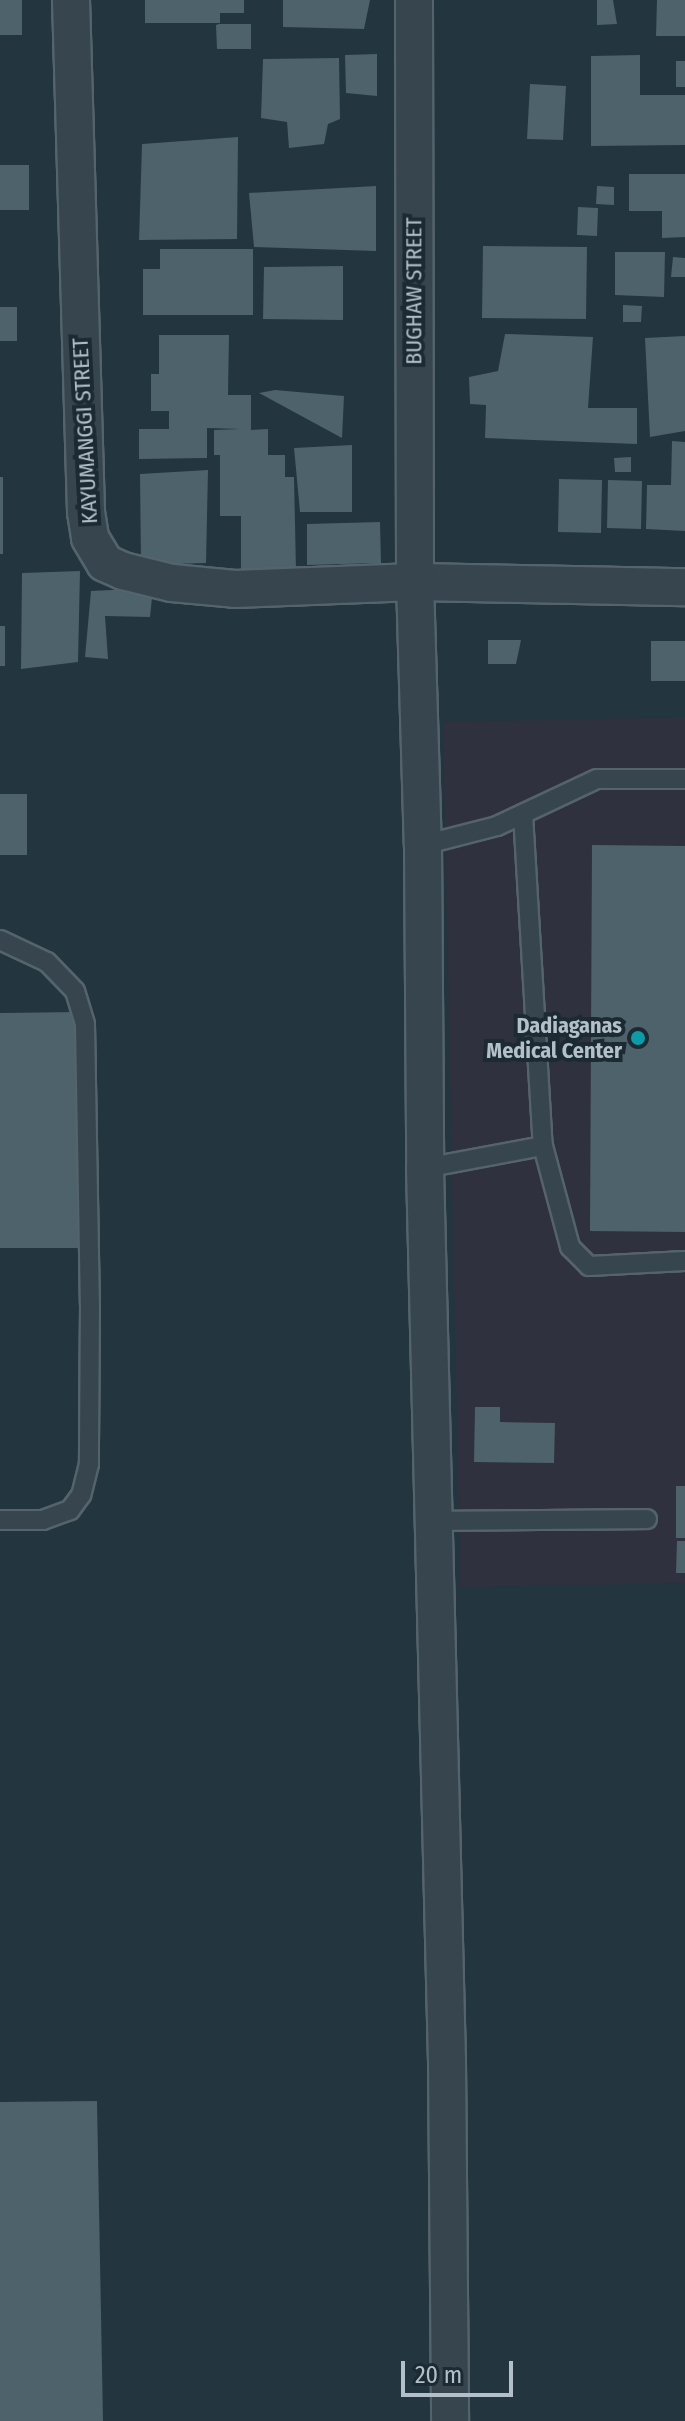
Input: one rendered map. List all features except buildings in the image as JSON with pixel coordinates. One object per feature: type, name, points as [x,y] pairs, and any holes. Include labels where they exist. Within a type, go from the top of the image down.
[{"type":"street","name":"KAYUMANGGI STREET","points":[[71,0],[86,512],[90,538],[105,563],[123,571],[172,583],[235,589],[415,582],[685,587]]},
{"type":"street","name":"BUGHAW STREET","points":[[414,0],[415,582],[423,845],[425,1168],[447,2061],[450,2421]]},
{"type":"lane","points":[[423,845],[497,826],[597,779],[685,779]]},
{"type":"lane","points":[[523,814],[543,1146],[570,1247],[589,1266],[685,1261]]},
{"type":"lane","points":[[0,940],[47,962],[75,991],[85,1024],[90,1305],[89,1464],[81,1495],[70,1510],[43,1520],[0,1520]]},
{"type":"lane","points":[[425,1168],[543,1146]]},
{"type":"lane","points":[[434,1521],[647,1519]]},
{"type":"shaded area","points":[[685,717],[685,1583],[460,1587],[443,722]]},
{"type":"place","name":"Dadiaganas Medical Center","points":[[638,1038]]}]
